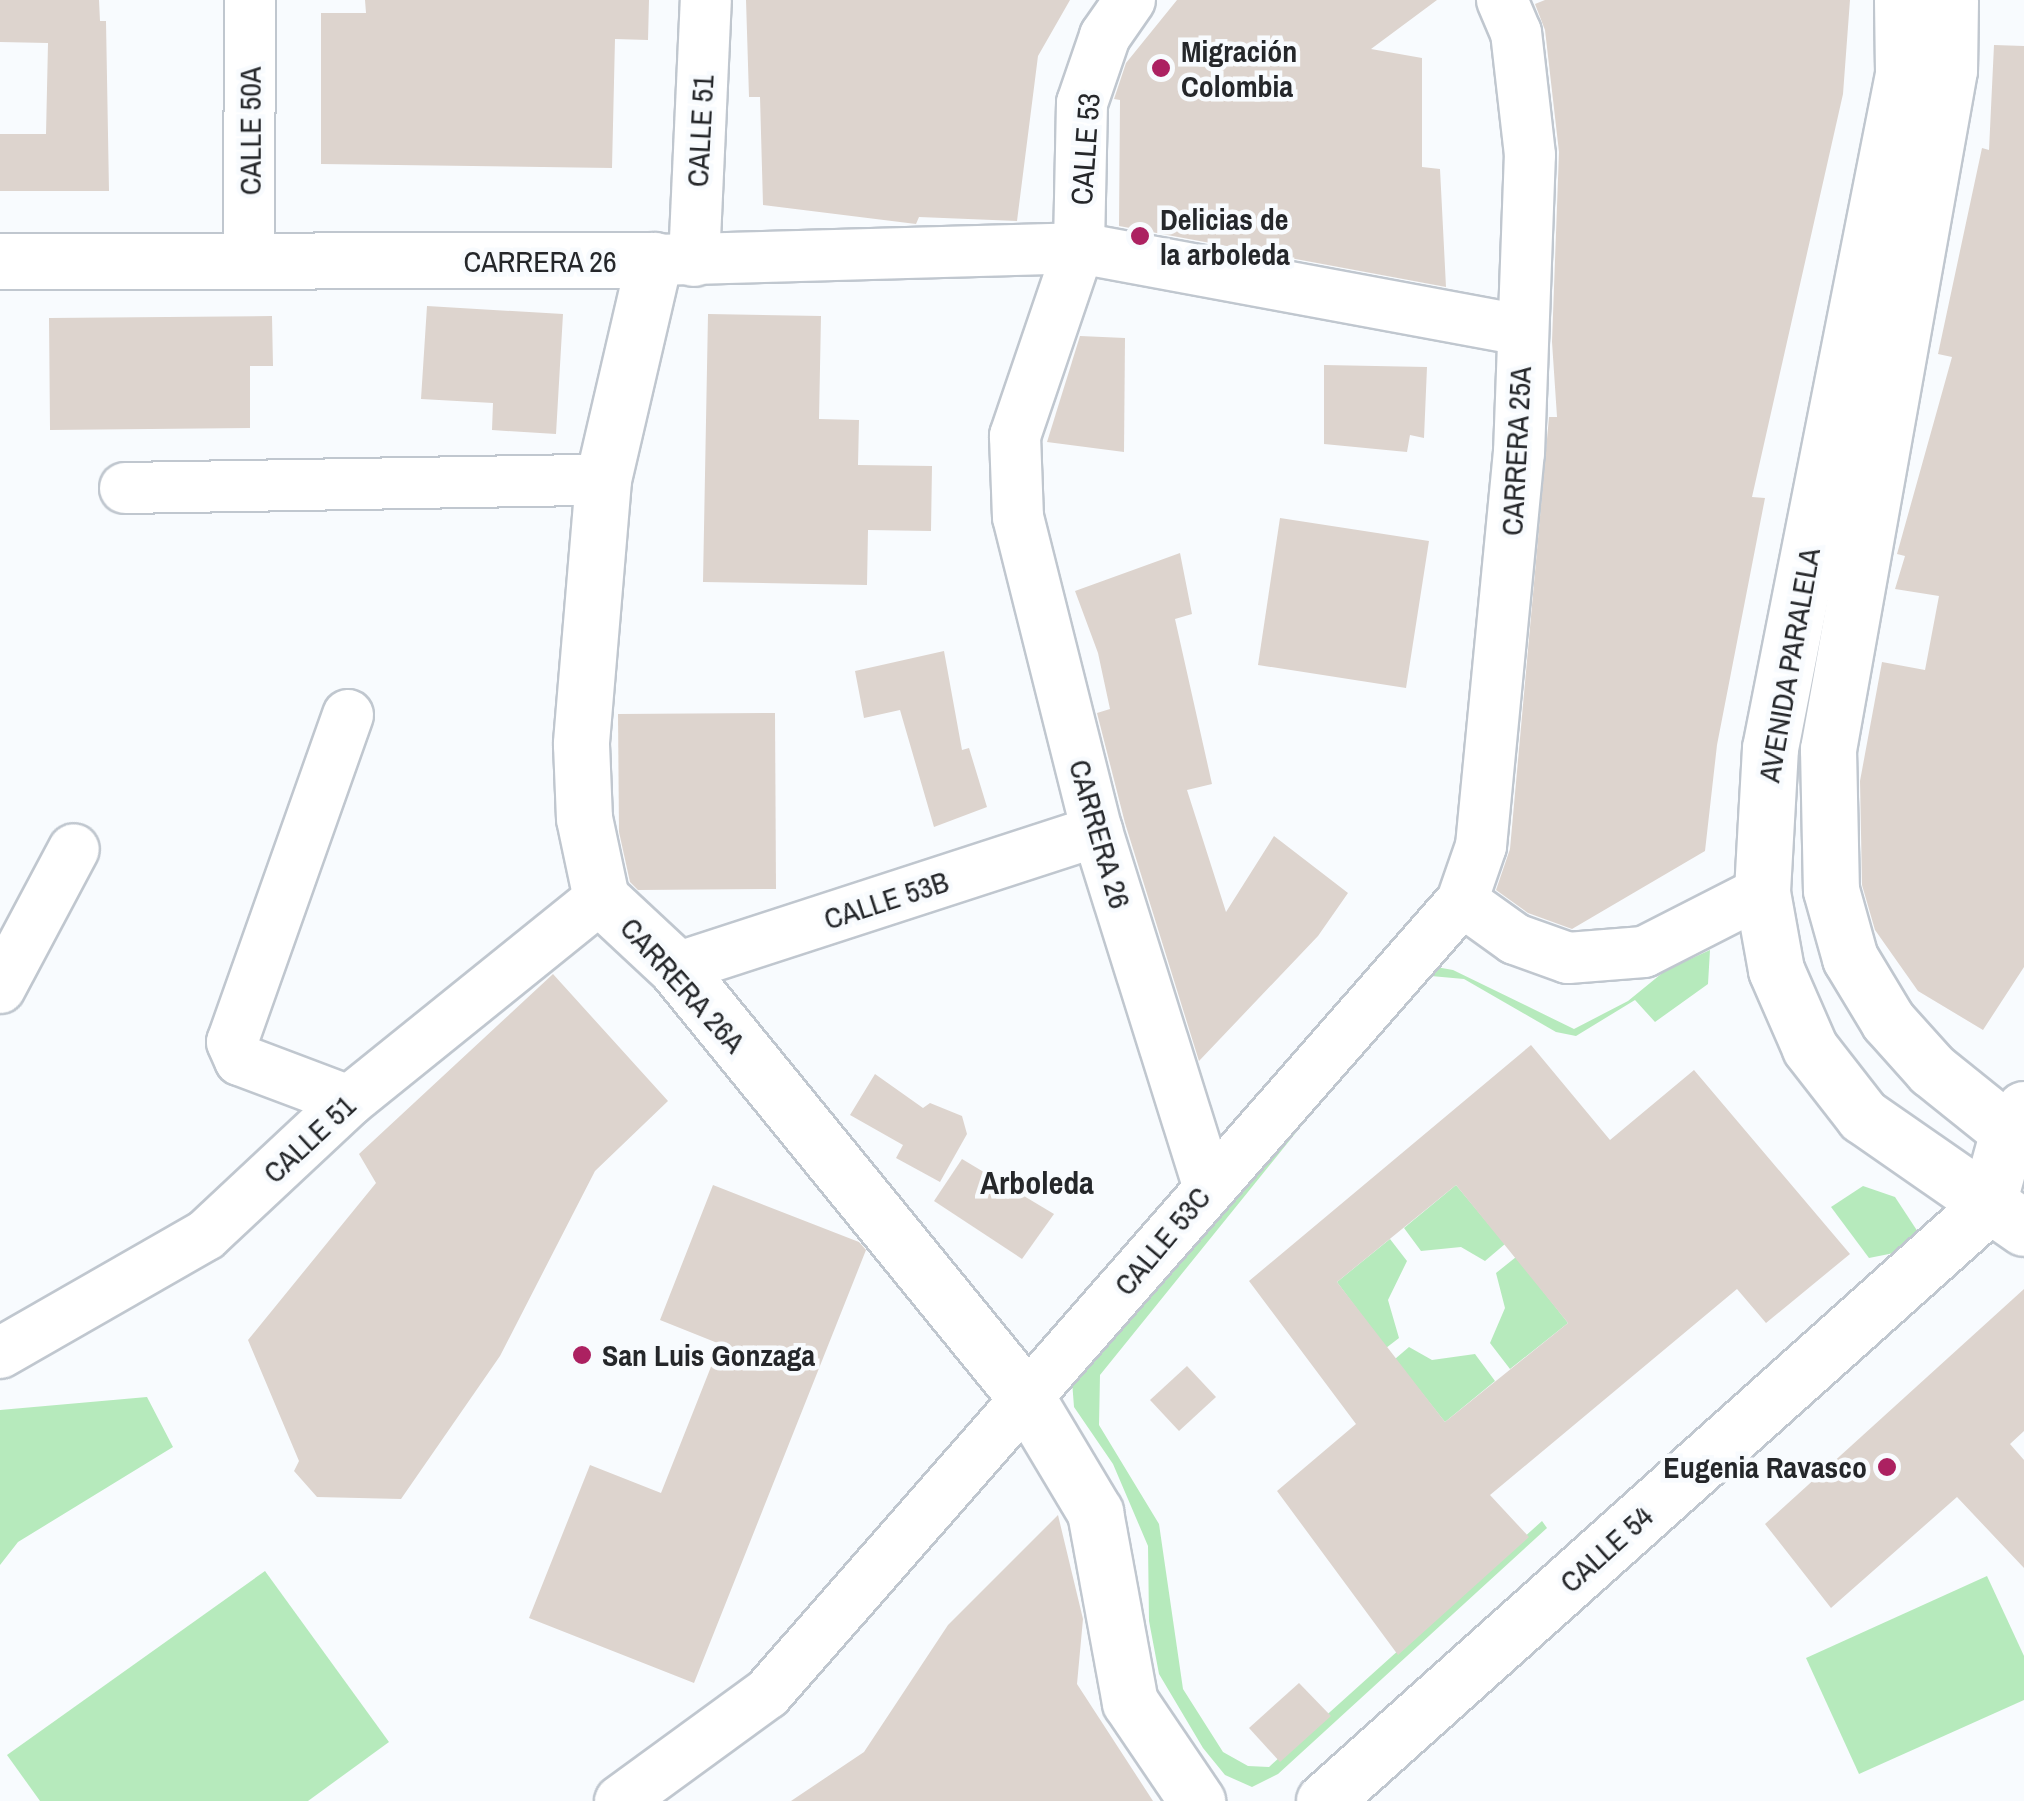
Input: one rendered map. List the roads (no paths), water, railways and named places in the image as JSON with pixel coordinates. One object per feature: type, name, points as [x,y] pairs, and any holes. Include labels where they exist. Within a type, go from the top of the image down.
[{"type":"street","name":"CALLE 50A","points":[[249,262],[250,0]]},
{"type":"street","name":"CALLE 51","points":[[674,261],[706,0]]},
{"type":"street","name":"CALLE 53","points":[[1079,248],[1082,103],[1105,36],[1130,0]]},
{"type":"street","name":"CARRERA 25A","points":[[1462,901],[1481,846],[1520,453],[1530,154],[1516,34],[1502,0]]},
{"type":"street","name":"AVENIDA PARALELA","points":[[1902,0],[1904,74],[1770,748],[1762,892],[1776,970],[1810,1048],[1863,1116],[2006,1217]]},
{"type":"street","name":"AVENIDA PARALELA","points":[[1950,0],[1949,70],[1828,750],[1830,890],[1850,958],[1888,1021],[2018,1129]]},
{"type":"street","name":"CARRERA 26","points":[[0,261],[674,261],[1079,248],[1522,330]]},
{"type":"street","name":"CARRERA 26","points":[[1079,248],[1015,436],[1018,517],[1097,831],[1208,1186]]},
{"type":"street","name":"CARRERA 26A","points":[[674,261],[604,480],[582,744],[584,818],[601,898],[676,968],[1028,1400],[1095,1512],[1130,1702],[1197,1801]]},
{"type":"street","points":[[124,488],[604,480]]},
{"type":"street","points":[[348,715],[232,1042],[240,1060],[349,1100]]},
{"type":"street","name":"CALLE 53B","points":[[676,968],[1097,831]]},
{"type":"street","points":[[0,988],[74,848]]},
{"type":"street","points":[[1462,901],[1515,940],[1568,958],[1644,952],[1762,892]]},
{"type":"street","name":"CALLE 51","points":[[0,1353],[206,1235],[349,1100],[601,898]]},
{"type":"street","name":"CALLE 53C","points":[[620,1801],[767,1694],[1028,1400],[1208,1186],[1462,901]]},
{"type":"street","points":[[2006,1217],[2018,1129]]},
{"type":"street","name":"CALLE 54","points":[[1324,1801],[2006,1217]]},
{"type":"place","name":"Migración Colombia","points":[[1161,68]]},
{"type":"place","name":"Delicias de la arboleda","points":[[1140,236]]},
{"type":"place","name":"San Luis Gonzaga","points":[[582,1355]]},
{"type":"place","name":"Eugenia Ravasco","points":[[1887,1467]]},
{"type":"district","name":"Arboleda","points":[[1037,1183]]}]
